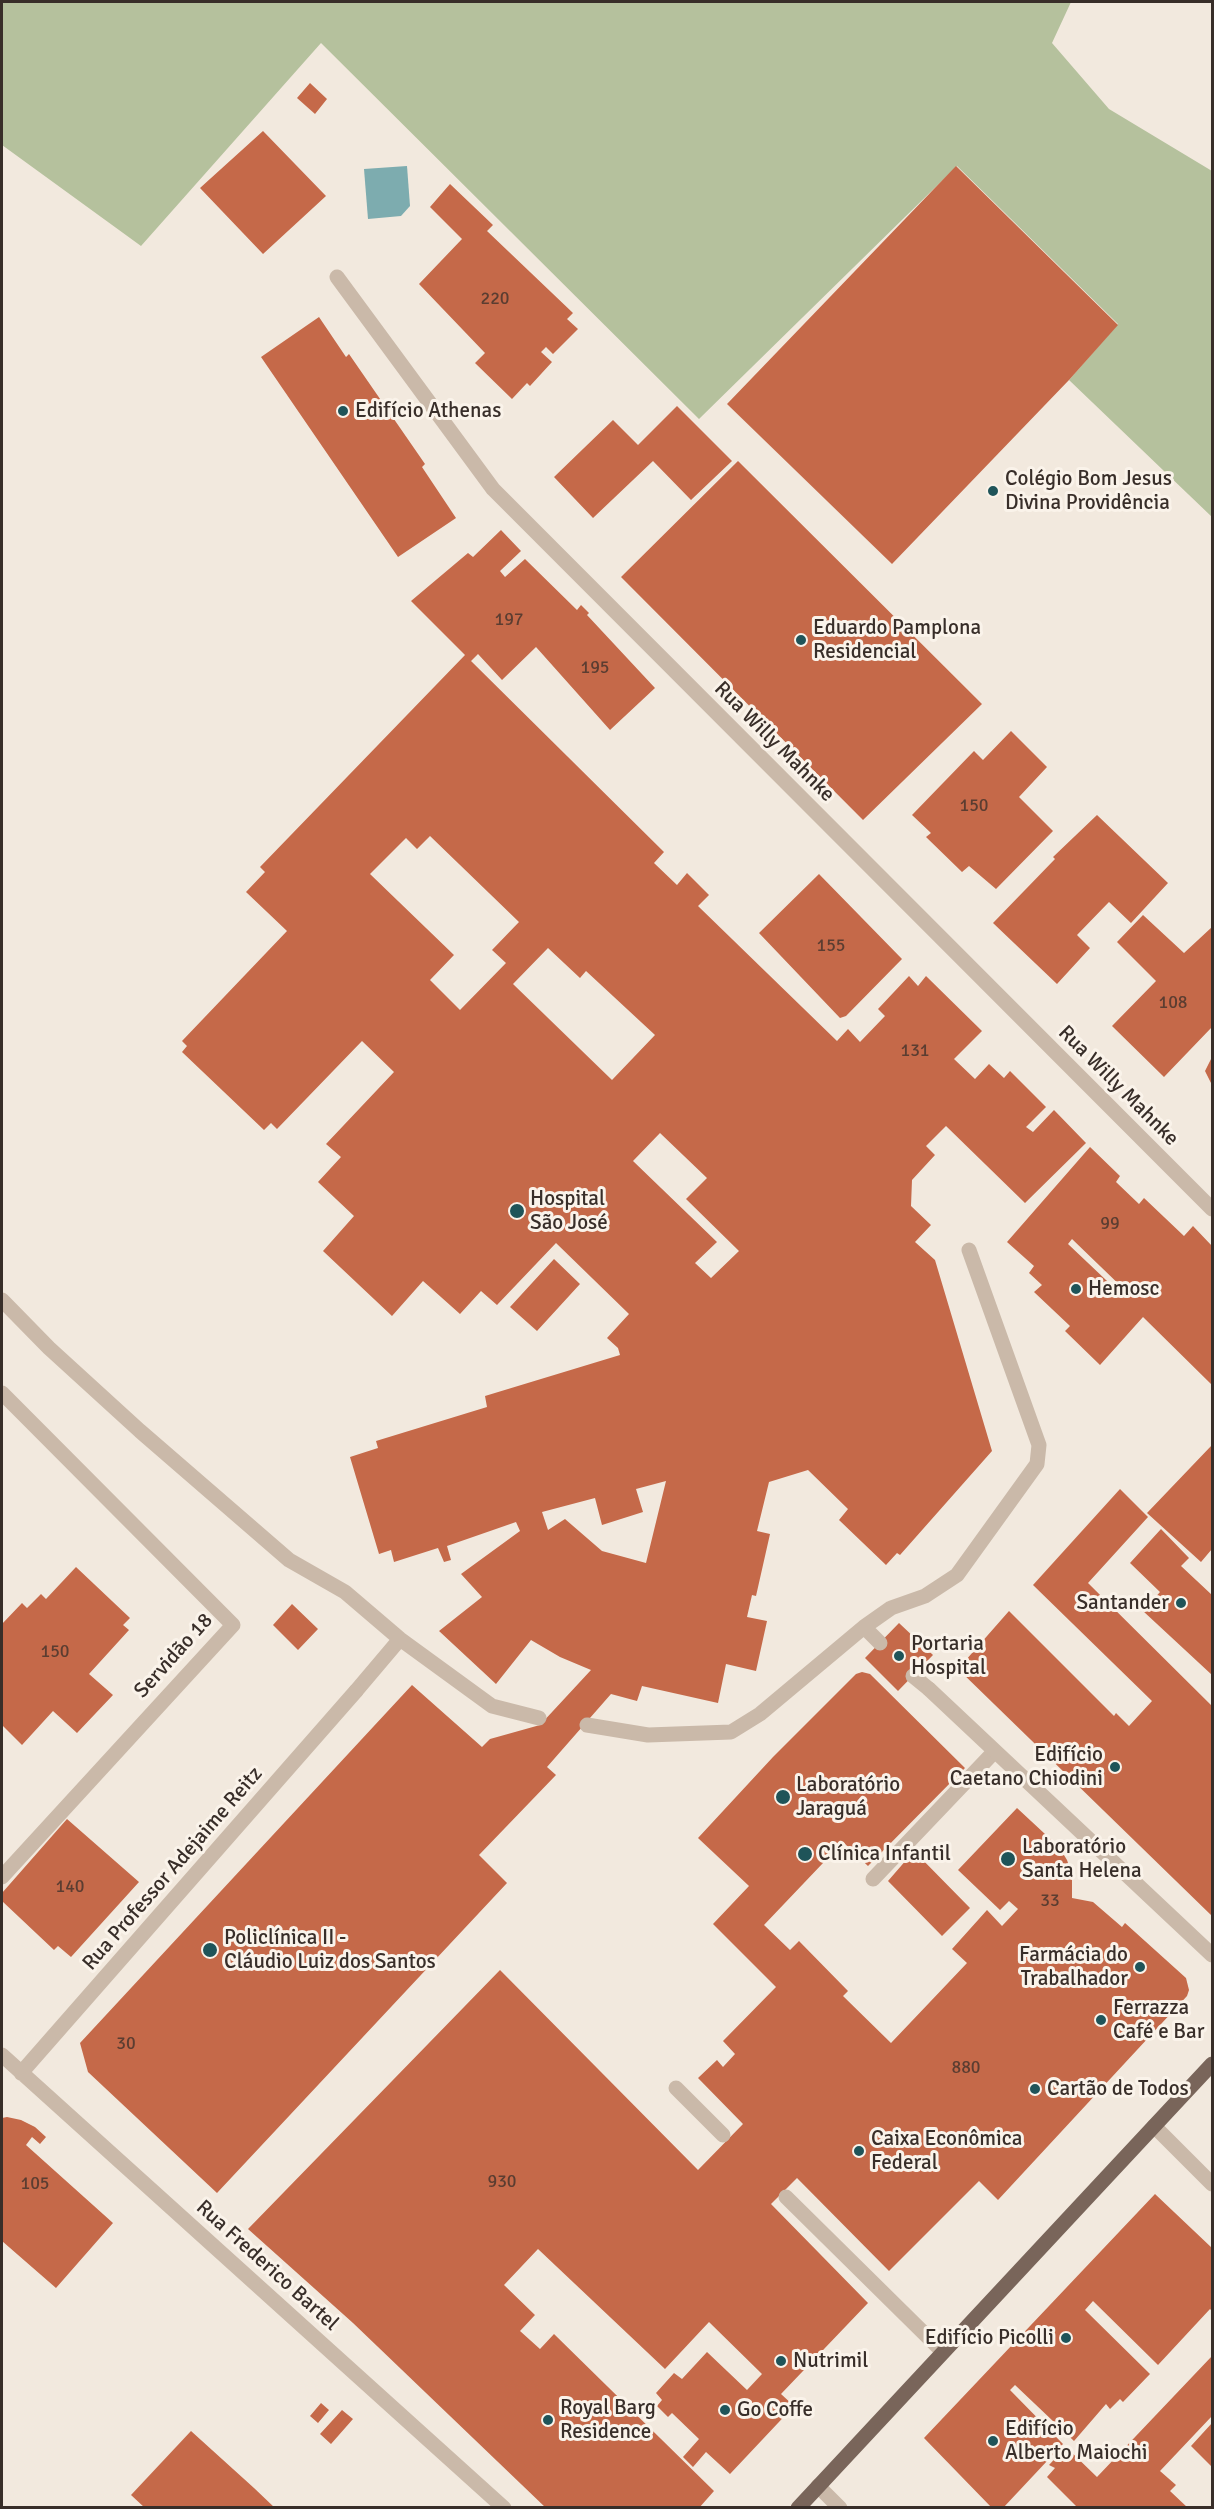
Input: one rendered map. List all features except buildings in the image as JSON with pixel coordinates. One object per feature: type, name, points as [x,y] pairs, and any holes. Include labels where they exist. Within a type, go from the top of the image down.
[{"type":"main road","points":[[798,2508],[1212,2064]]},
{"type":"street","name":"Rua Willy Mahnke","points":[[337,277],[493,489],[1212,1209]]},
{"type":"street","points":[[587,1725],[648,1736],[731,1732],[760,1714],[864,1627],[891,1608],[925,1596],[957,1575],[1037,1464],[1039,1445],[969,1250]]},
{"type":"street","points":[[2,1300],[49,1348],[140,1431],[290,1560],[345,1592],[400,1640],[492,1706],[539,1718]]},
{"type":"street","name":"Servidão 18","points":[[2,1393],[233,1625],[2,1877]]},
{"type":"street","points":[[864,1627],[880,1642]]},
{"type":"street","name":"Rua Professor Adejaime Reitz","points":[[21,2073],[400,1640]]},
{"type":"street","points":[[913,1676],[1212,1955]]},
{"type":"street","points":[[873,1879],[994,1752]]},
{"type":"street","name":"Rua Frederico Bartel","points":[[2,2055],[504,2508]]},
{"type":"street","points":[[676,2088],[723,2135]]},
{"type":"street","points":[[1154,2126],[1212,2184]]},
{"type":"street","points":[[786,2197],[943,2352]]},
{"type":"street","points":[[818,2486],[840,2508]]},
{"type":"green space","points":[[2,2],[1071,2],[1052,43],[1109,109],[1212,171],[1212,517],[1069,380],[1118,324],[957,166],[699,419],[321,43],[141,246],[2,145]]},
{"type":"water","points":[[407,166],[410,206],[401,216],[368,219],[364,169]]},
{"type":"place","name":"Edifício Athenas","points":[[343,411]]},
{"type":"place","name":"Colégio Bom Jesus Divina Providência","points":[[993,491]]},
{"type":"place","name":"Eduardo Pamplona Residencial","points":[[801,640]]},
{"type":"place","name":"Hospital São José","points":[[517,1211]]},
{"type":"place","name":"Hemosc","points":[[1076,1289]]},
{"type":"place","name":"Santander","points":[[1181,1603]]},
{"type":"place","name":"Portaria Hospital","points":[[899,1656]]},
{"type":"place","name":"Edifício Caetano Chiodini","points":[[1115,1767]]},
{"type":"place","name":"Laboratório Jaraguá","points":[[783,1797]]},
{"type":"place","name":"Clínica Infantil","points":[[805,1854]]},
{"type":"place","name":"Laboratório Santa Helena","points":[[1008,1859]]},
{"type":"place","name":"Policlínica II - Cláudio Luiz dos Santos","points":[[210,1950]]},
{"type":"place","name":"Farmácia do Trabalhador","points":[[1140,1967]]},
{"type":"place","name":"Ferrazza Café e Bar","points":[[1101,2020]]},
{"type":"place","name":"Cartão de Todos","points":[[1035,2089]]},
{"type":"place","name":"Caixa Econômica Federal","points":[[859,2151]]},
{"type":"place","name":"Edifício Picolli","points":[[1066,2338]]},
{"type":"place","name":"Nutrimil","points":[[781,2361]]},
{"type":"place","name":"Go Coffe","points":[[725,2410]]},
{"type":"place","name":"Royal Barg Residence","points":[[548,2420]]},
{"type":"place","name":"Edifício Alberto Maiochi","points":[[993,2441]]}]
